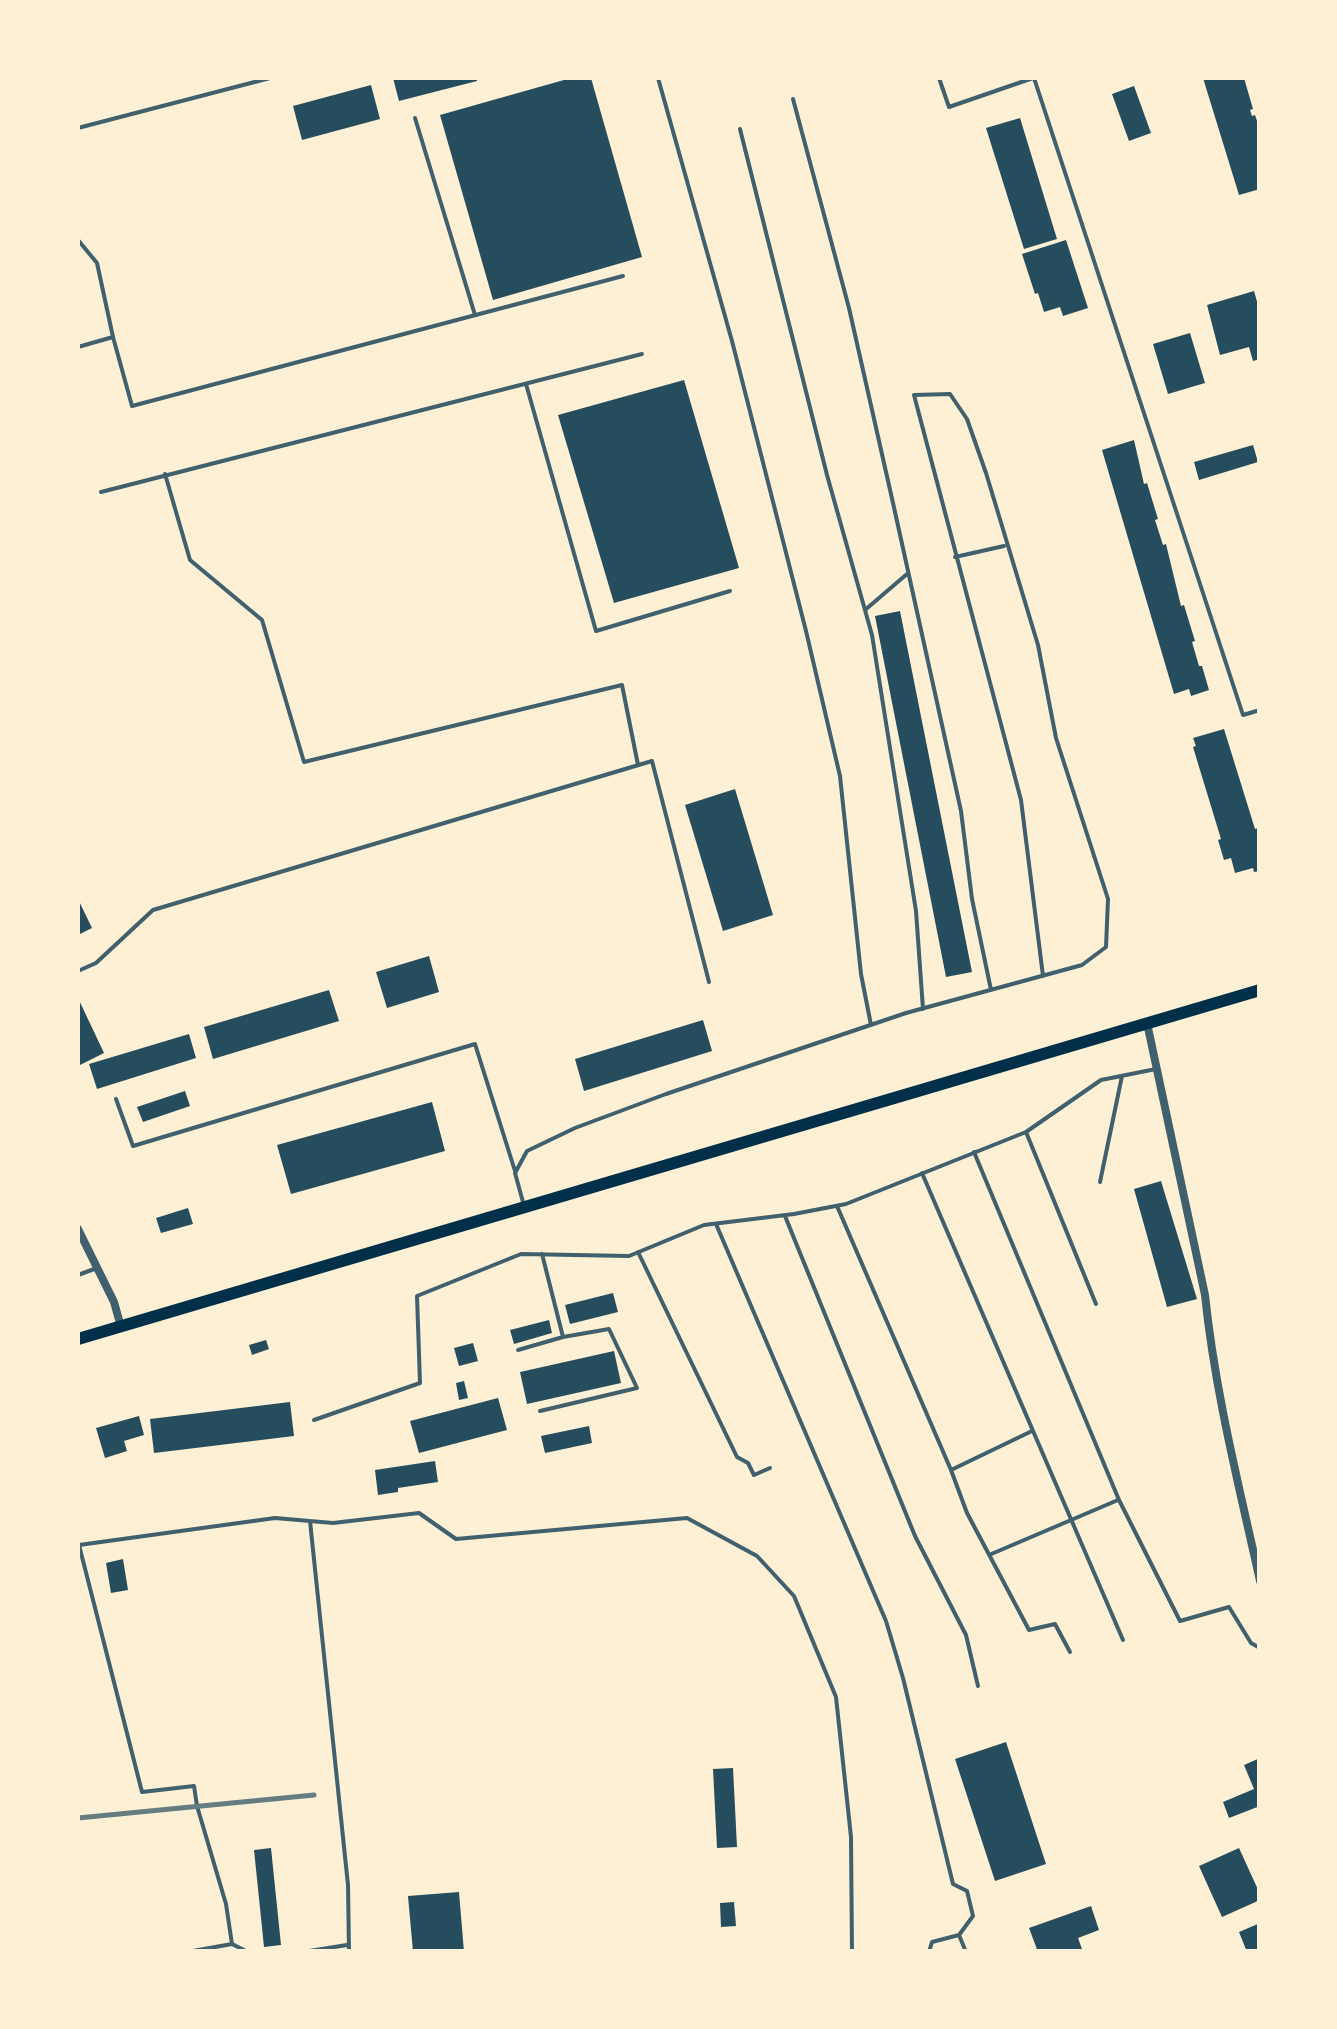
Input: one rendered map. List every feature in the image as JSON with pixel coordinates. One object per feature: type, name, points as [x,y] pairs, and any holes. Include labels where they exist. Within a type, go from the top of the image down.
[{"type":"main road","points":[[78,1339],[1260,990]]},
{"type":"street","points":[[1146,1023],[1205,1295],[1223,1412],[1260,1581]]},
{"type":"street","points":[[78,1229],[114,1302],[121,1328]]},
{"type":"lane","points":[[78,128],[270,78]]},
{"type":"lane","points":[[658,78],[732,341],[840,776],[861,974],[871,1025]]},
{"type":"lane","points":[[939,78],[949,107],[1034,78],[1243,716],[1260,710]]},
{"type":"lane","points":[[792,99],[848,308],[961,811],[972,900],[991,990]]},
{"type":"lane","points":[[415,118],[475,314]]},
{"type":"lane","points":[[740,128],[827,476],[872,635],[916,911],[923,1009]]},
{"type":"lane","points":[[78,240],[97,263],[132,406],[622,276]]},
{"type":"lane","points":[[78,347],[113,336]]},
{"type":"lane","points":[[101,492],[642,354]]},
{"type":"lane","points":[[526,384],[596,631],[730,591]]},
{"type":"lane","points":[[515,1173],[526,1152],[575,1128],[871,1025],[1082,965],[1106,947],[1108,899],[1056,738],[1038,644],[986,473],[967,419],[950,394],[914,395],[1021,800],[1042,976]]},
{"type":"lane","points":[[165,474],[190,560],[262,620],[304,762],[622,686],[638,766]]},
{"type":"lane","points":[[955,557],[1006,546]]},
{"type":"lane","points":[[865,610],[908,574]]},
{"type":"lane","points":[[78,971],[96,963],[154,910],[652,761],[708,982]]},
{"type":"lane","points":[[116,1099],[133,1146],[475,1044],[525,1206]]},
{"type":"lane","points":[[314,1420],[420,1383],[417,1296],[521,1254],[629,1256],[704,1226],[837,1206],[1026,1132],[1102,1080],[1158,1069]]},
{"type":"lane","points":[[1100,1182],[1122,1076]]},
{"type":"lane","points":[[1026,1132],[1096,1304]]},
{"type":"lane","points":[[974,1152],[1119,1500],[1180,1620],[1229,1607],[1252,1643],[1260,1648]]},
{"type":"lane","points":[[922,1174],[1123,1640]]},
{"type":"lane","points":[[837,1206],[967,1513],[1029,1630],[1055,1624],[1070,1652]]},
{"type":"lane","points":[[784,1216],[914,1536],[966,1635],[978,1686]]},
{"type":"lane","points":[[716,1224],[886,1620],[953,1884],[967,1891],[973,1916],[959,1935],[932,1942],[929,1952]]},
{"type":"lane","points":[[638,1252],[737,1457],[748,1463],[754,1474],[770,1468]]},
{"type":"lane","points":[[542,1254],[563,1337]]},
{"type":"lane","points":[[78,1276],[97,1268]]},
{"type":"lane","points":[[518,1350],[609,1329],[637,1388],[540,1411]]},
{"type":"lane","points":[[951,1470],[1032,1431]]},
{"type":"lane","points":[[989,1555],[1119,1500]]},
{"type":"lane","points":[[232,1944],[226,1904],[194,1786],[142,1792],[78,1544],[275,1518],[333,1523],[419,1513],[456,1539],[687,1518],[757,1556],[794,1596],[836,1698],[851,1837],[852,1952]]},
{"type":"lane","points":[[303,1952],[349,1948],[348,1885],[310,1521]]},
{"type":"lane","points":[[959,1935],[966,1952]]},
{"type":"lane","points":[[186,1952],[232,1944],[248,1952]]},
{"type":"building","points":[[393,78],[477,78],[477,81],[399,101]]},
{"type":"building","points":[[571,78],[591,78],[642,257],[493,300],[440,115]]},
{"type":"building","points":[[1203,78],[1244,78],[1253,109],[1250,110],[1260,130],[1260,189],[1239,195]]},
{"type":"building","points":[[371,85],[380,119],[302,140],[293,106]]},
{"type":"building","points":[[1134,86],[1151,133],[1129,141],[1112,94]]},
{"type":"building","points":[[1020,118],[1057,239],[1024,249],[986,128]]},
{"type":"building","points":[[1066,240],[1088,308],[1063,316],[1060,307],[1044,312],[1022,254]]},
{"type":"building","points":[[1254,291],[1260,312],[1260,359],[1253,361],[1249,347],[1220,355],[1207,305]]},
{"type":"building","points":[[1190,333],[1205,383],[1168,394],[1153,344]]},
{"type":"building","points":[[684,380],[739,568],[614,603],[558,415]]},
{"type":"building","points":[[1134,440],[1144,484],[1147,483],[1209,690],[1191,696],[1189,689],[1174,694],[1102,450]]},
{"type":"building","points":[[1253,445],[1258,462],[1199,480],[1194,462]]},
{"type":"building","points":[[900,611],[972,972],[946,977],[875,616]]},
{"type":"building","points":[[1224,729],[1255,829],[1260,827],[1260,871],[1254,872],[1253,868],[1235,873],[1231,858],[1224,860],[1193,747],[1193,738]]},
{"type":"building","points":[[735,789],[773,915],[723,931],[685,805]]},
{"type":"building","points":[[78,899],[92,928],[78,935]]},
{"type":"building","points":[[429,956],[439,992],[387,1008],[376,972]]},
{"type":"building","points":[[329,990],[339,1021],[213,1059],[204,1027]]},
{"type":"building","points":[[78,998],[104,1053],[78,1066]]},
{"type":"building","points":[[703,1020],[712,1051],[584,1091],[575,1059]]},
{"type":"building","points":[[189,1034],[196,1058],[97,1089],[89,1064]]},
{"type":"building","points":[[185,1091],[190,1106],[143,1122],[137,1107]]},
{"type":"building","points":[[432,1102],[445,1151],[291,1194],[277,1145]]},
{"type":"building","points":[[1161,1181],[1197,1299],[1167,1307],[1134,1189]]},
{"type":"building","points":[[188,1208],[193,1224],[161,1233],[156,1218]]},
{"type":"building","points":[[613,1293],[618,1312],[570,1324],[565,1305]]},
{"type":"building","points":[[549,1320],[552,1333],[514,1344],[510,1330]]},
{"type":"building","points":[[266,1340],[269,1349],[252,1355],[249,1345]]},
{"type":"building","points":[[473,1343],[478,1361],[459,1366],[454,1348]]},
{"type":"building","points":[[614,1351],[621,1383],[527,1404],[520,1372]]},
{"type":"building","points":[[464,1381],[468,1398],[459,1400],[456,1383]]},
{"type":"building","points":[[498,1398],[507,1430],[419,1453],[410,1421]]},
{"type":"building","points":[[290,1402],[294,1436],[154,1453],[150,1419]]},
{"type":"building","points":[[139,1416],[144,1435],[124,1441],[127,1451],[105,1458],[96,1428]]},
{"type":"building","points":[[589,1426],[592,1443],[545,1453],[541,1436]]},
{"type":"building","points":[[435,1461],[438,1482],[378,1495],[375,1470]]},
{"type":"building","points":[[123,1559],[128,1590],[111,1593],[106,1563]]},
{"type":"building","points":[[1006,1742],[1046,1864],[995,1881],[955,1759]]},
{"type":"building","points":[[1260,1758],[1260,1806],[1229,1818],[1223,1802],[1254,1789],[1244,1765]]},
{"type":"building","points":[[733,1768],[737,1847],[717,1848],[713,1769]]},
{"type":"building","points":[[271,1848],[281,1945],[264,1947],[254,1850]]},
{"type":"building","points":[[1239,1848],[1260,1900],[1222,1917],[1199,1866]]},
{"type":"building","points":[[459,1892],[464,1952],[413,1952],[408,1896]]},
{"type":"building","points":[[734,1902],[736,1926],[721,1927],[720,1903]]},
{"type":"building","points":[[1091,1906],[1099,1930],[1078,1938],[1083,1952],[1038,1952],[1029,1928]]},
{"type":"building","points":[[1260,1923],[1260,1952],[1247,1952],[1239,1932]]},
{"type":"railway","points":[[78,1818],[314,1795]]}]
